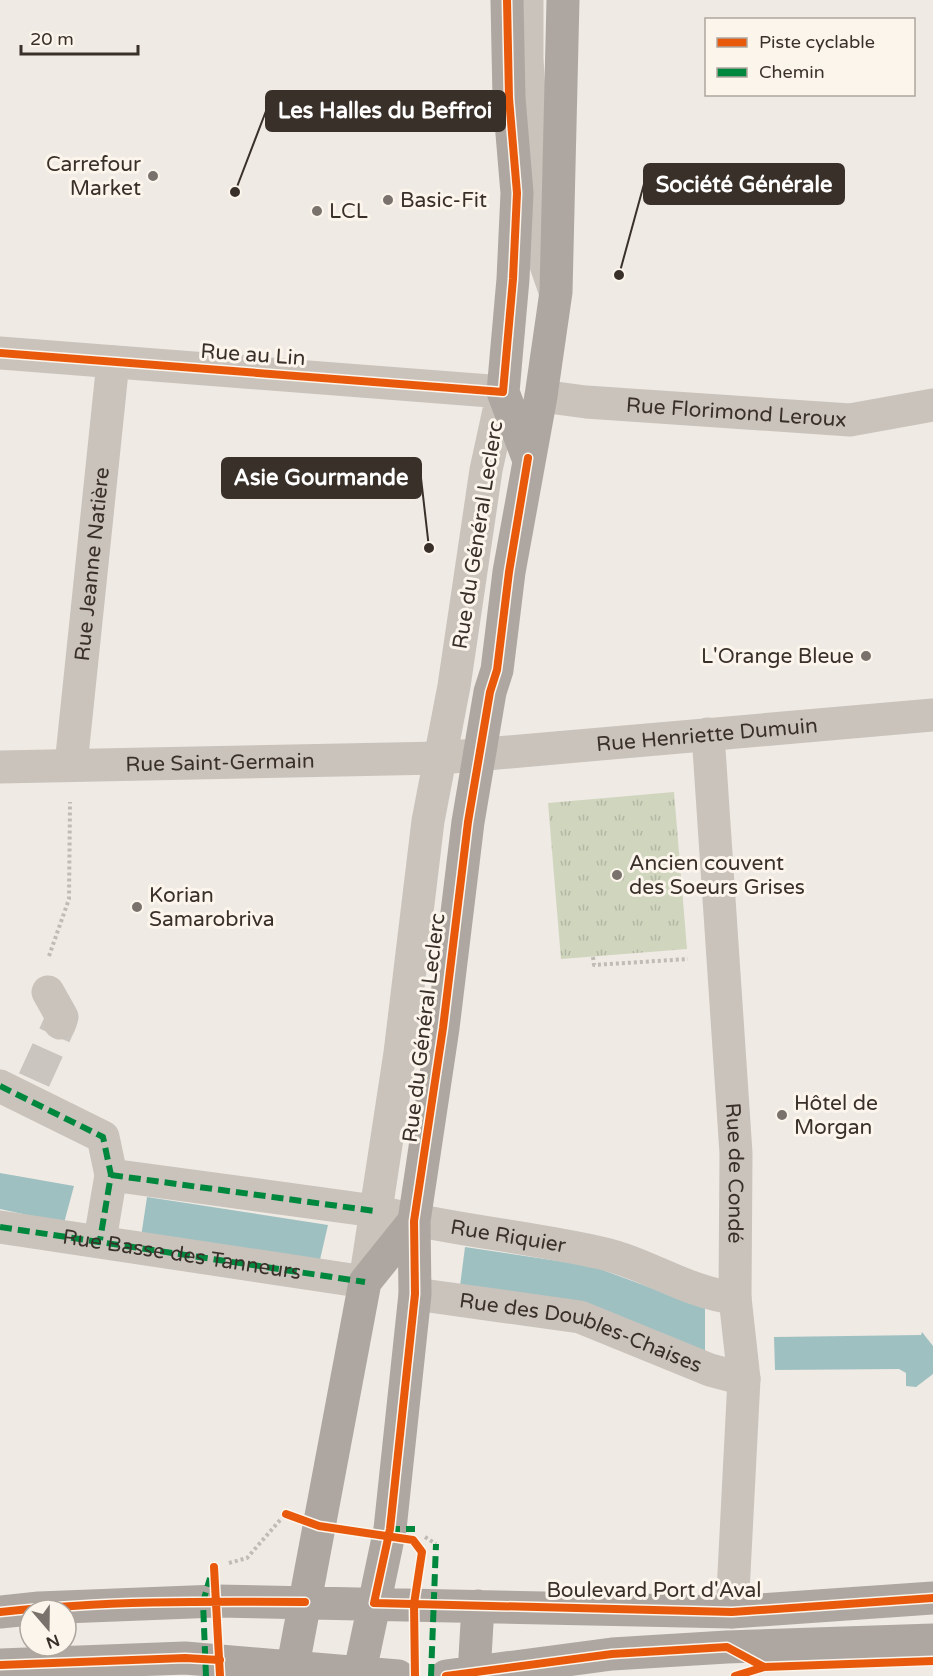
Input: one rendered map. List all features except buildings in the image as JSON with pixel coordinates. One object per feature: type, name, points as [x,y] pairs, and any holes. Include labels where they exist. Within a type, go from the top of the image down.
[{"type":"main road","name":"Rue du Général Leclerc","points":[[507,0],[509,98],[517,194],[513,279],[502,392],[528,458]]},
{"type":"main road","name":"Rue du Général Leclerc","points":[[359,1675],[390,1529],[415,1294],[414,1221],[424,1165],[468,822],[490,692],[497,670],[508,572],[541,396],[556,292],[563,0]]},
{"type":"main road","points":[[502,392],[541,396]]},
{"type":"main road","points":[[414,1221],[365,1282],[415,1294]]},
{"type":"main road","name":"Rue du Général Leclerc","points":[[292,1672],[365,1282]]},
{"type":"main road","name":"Boulevard Port d'Aval","points":[[0,1611],[217,1602],[305,1602],[732,1612],[933,1598]]},
{"type":"main road","points":[[478,1606],[465,1675],[612,1654],[727,1647],[933,1640]]},
{"type":"main road","points":[[0,1665],[184,1658],[292,1672],[398,1676]]},
{"type":"street","points":[[527,0],[528,70],[538,242],[556,292]]},
{"type":"street","name":"Rue au Lin","points":[[0,353],[502,392]]},
{"type":"street","name":"Rue Jeanne Natière","points":[[71,765],[113,362]]},
{"type":"street","name":"Rue du Général Leclerc","points":[[365,1282],[400,1053],[428,821],[454,686],[486,470],[502,392]]},
{"type":"street","name":"Rue Florimond Leroux","points":[[541,396],[586,402],[850,420],[933,405]]},
{"type":"street","name":"Rue Henriette Dumuin","points":[[440,758],[933,715]]},
{"type":"street","name":"Rue de Condé","points":[[708,734],[736,1153],[735,1298],[744,1388],[732,1612]]},
{"type":"street","name":"Rue Saint-Germain","points":[[0,767],[440,758]]},
{"type":"street","points":[[48,977],[62,1017],[60,1023]]},
{"type":"street","points":[[20,1088],[103,1137],[111,1175],[100,1240]]},
{"type":"street","points":[[111,1175],[375,1211]]},
{"type":"street","name":"Rue Riquier","points":[[375,1211],[414,1221],[603,1253],[711,1296],[735,1298]]},
{"type":"street","name":"Rue Basse des Tanneurs","points":[[0,1227],[100,1240],[365,1282]]},
{"type":"street","name":"Rue des Doubles-Chaises","points":[[415,1294],[580,1317],[710,1370],[744,1388]]},
{"type":"path","points":[[48,977],[69,899],[71,765]]},
{"type":"path","points":[[593,957],[594,965],[642,963]]},
{"type":"path","points":[[217,1602],[214,1567],[247,1558],[286,1514],[319,1526]]},
{"type":"green space","points":[[674,792],[687,949],[561,959],[548,803]]},
{"type":"water","points":[[0,1173],[74,1186],[64,1223],[0,1209]]},
{"type":"water","points":[[147,1197],[328,1225],[319,1264],[141,1237]]},
{"type":"water","points":[[465,1247],[592,1266],[705,1308],[705,1351],[460,1286]]},
{"type":"water","points":[[922,1332],[933,1346],[933,1374],[916,1387],[906,1386],[906,1373],[899,1369],[775,1370],[774,1337],[921,1335]]},
{"type":"tunnel","points":[[34,1080],[60,1023]]},
{"type":"marked path","points":[[0,1086],[103,1137],[111,1175],[100,1240]]},
{"type":"marked path","points":[[111,1175],[375,1211]]},
{"type":"marked path","points":[[0,1227],[365,1282]]},
{"type":"marked path","points":[[388,1529],[415,1529]]},
{"type":"marked path","points":[[431,1676],[436,1544]]},
{"type":"marked path","points":[[206,1676],[203,1602],[210,1578]]},
{"type":"cycle path","points":[[0,353],[503,392],[513,279],[517,193],[509,98],[507,0]]},
{"type":"cycle path","points":[[528,458],[509,572],[497,670],[490,692],[468,822],[443,1028],[414,1221],[415,1294],[390,1529],[374,1603],[732,1612],[933,1598]]},
{"type":"cycle path","points":[[286,1514],[319,1526],[413,1540],[422,1552],[414,1604],[415,1676]]},
{"type":"cycle path","points":[[214,1567],[220,1676]]},
{"type":"cycle path","points":[[0,1612],[114,1604],[305,1602]]},
{"type":"cycle path","points":[[446,1676],[612,1654],[727,1647],[764,1667]]},
{"type":"cycle path","points":[[0,1665],[185,1658],[220,1660]]},
{"type":"cycle path","points":[[735,1676],[764,1667],[933,1661]]},
{"type":"place","name":"Carrefour Market","points":[[153,176]]},
{"type":"place","name":"Les Halles du Beffroi","points":[[235,192]]},
{"type":"place","name":"Basic-Fit","points":[[388,200]]},
{"type":"place","name":"LCL","points":[[317,211]]},
{"type":"place","name":"Société Générale","points":[[619,275]]},
{"type":"place","name":"Asie Gourmande","points":[[429,548]]},
{"type":"place","name":"L'Orange Bleue","points":[[866,656]]},
{"type":"place","name":"Ancien couvent des Soeurs Grises","points":[[617,875]]},
{"type":"place","name":"Korian Samarobriva","points":[[137,907]]},
{"type":"place","name":"Hôtel de Morgan","points":[[782,1115]]}]
